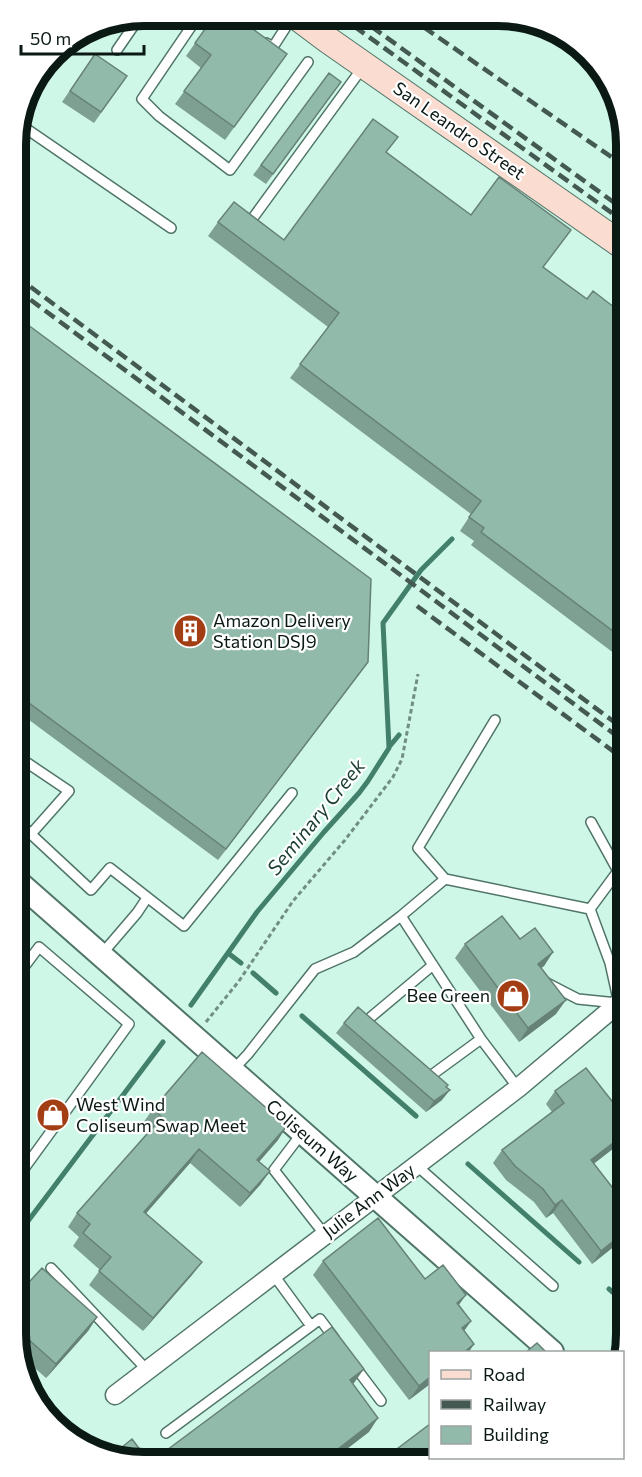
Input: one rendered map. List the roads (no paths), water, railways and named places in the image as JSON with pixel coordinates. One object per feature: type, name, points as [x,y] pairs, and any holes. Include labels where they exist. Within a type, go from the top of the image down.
[{"type":"main road","name":"San Leandro Street","points":[[308,26],[616,241]]},
{"type":"street","name":"Coliseum Way","points":[[26,889],[550,1351]]},
{"type":"street","name":"Julie Ann Way","points":[[115,1395],[518,1088],[616,1009]]},
{"type":"lane","points":[[117,50],[133,26]]},
{"type":"lane","points":[[192,26],[142,99],[159,116],[230,170],[309,62]]},
{"type":"lane","points":[[253,34],[273,47],[287,26]]},
{"type":"lane","points":[[250,222],[364,65]]},
{"type":"lane","points":[[27,129],[171,228]]},
{"type":"lane","points":[[495,720],[418,848],[445,879],[590,909]]},
{"type":"lane","points":[[26,762],[69,791],[31,834]]},
{"type":"lane","points":[[26,829],[91,890],[110,868],[184,926],[292,793]]},
{"type":"lane","points":[[591,822],[616,867]]},
{"type":"lane","points":[[590,909],[616,874]]},
{"type":"lane","points":[[232,1071],[315,969],[354,952],[445,879]]},
{"type":"lane","points":[[101,955],[147,898]]},
{"type":"lane","points":[[590,909],[616,984]]},
{"type":"lane","points":[[401,916],[482,1039],[518,1088]]},
{"type":"lane","points":[[26,964],[39,947],[129,1024],[26,1163]]},
{"type":"lane","points":[[371,1017],[433,964]]},
{"type":"lane","points":[[542,980],[578,999],[616,1003]]},
{"type":"lane","points":[[429,1077],[482,1039]]},
{"type":"lane","points":[[302,1133],[274,1170],[325,1235]]},
{"type":"lane","points":[[416,1165],[553,1286]]},
{"type":"lane","points":[[51,1268],[147,1370]]},
{"type":"lane","points":[[273,1274],[311,1326]]},
{"type":"lane","points":[[166,1433],[320,1319],[340,1346]]},
{"type":"lane","points":[[347,1355],[381,1401]]},
{"type":"waterway","name":"Seminary Creek","points":[[191,1005],[257,912],[359,793],[389,748],[383,623],[421,570],[452,539]]},
{"type":"waterway","points":[[389,747],[399,735]]},
{"type":"waterway","points":[[228,953],[241,963]]},
{"type":"waterway","points":[[253,973],[276,993]]},
{"type":"waterway","points":[[302,1016],[416,1116]]},
{"type":"waterway","name":"Seminary Creek","points":[[26,1224],[163,1042]]},
{"type":"waterway","points":[[468,1164],[579,1262]]},
{"type":"waterway","points":[[609,1289],[616,1295]]},
{"type":"railway","points":[[354,26],[616,216]]},
{"type":"railway","points":[[371,26],[616,204]]},
{"type":"railway","points":[[422,26],[616,160]]},
{"type":"railway","points":[[26,283],[616,723]]},
{"type":"railway","points":[[26,296],[616,735]]},
{"type":"railway","points":[[417,606],[616,753]]},
{"type":"place","name":"Amazon Delivery Station DSJ9","points":[[190,631]]},
{"type":"place","name":"Bee Green","points":[[513,996]]},
{"type":"place","name":"West Wind Coliseum Swap Meet","points":[[53,1115]]}]
